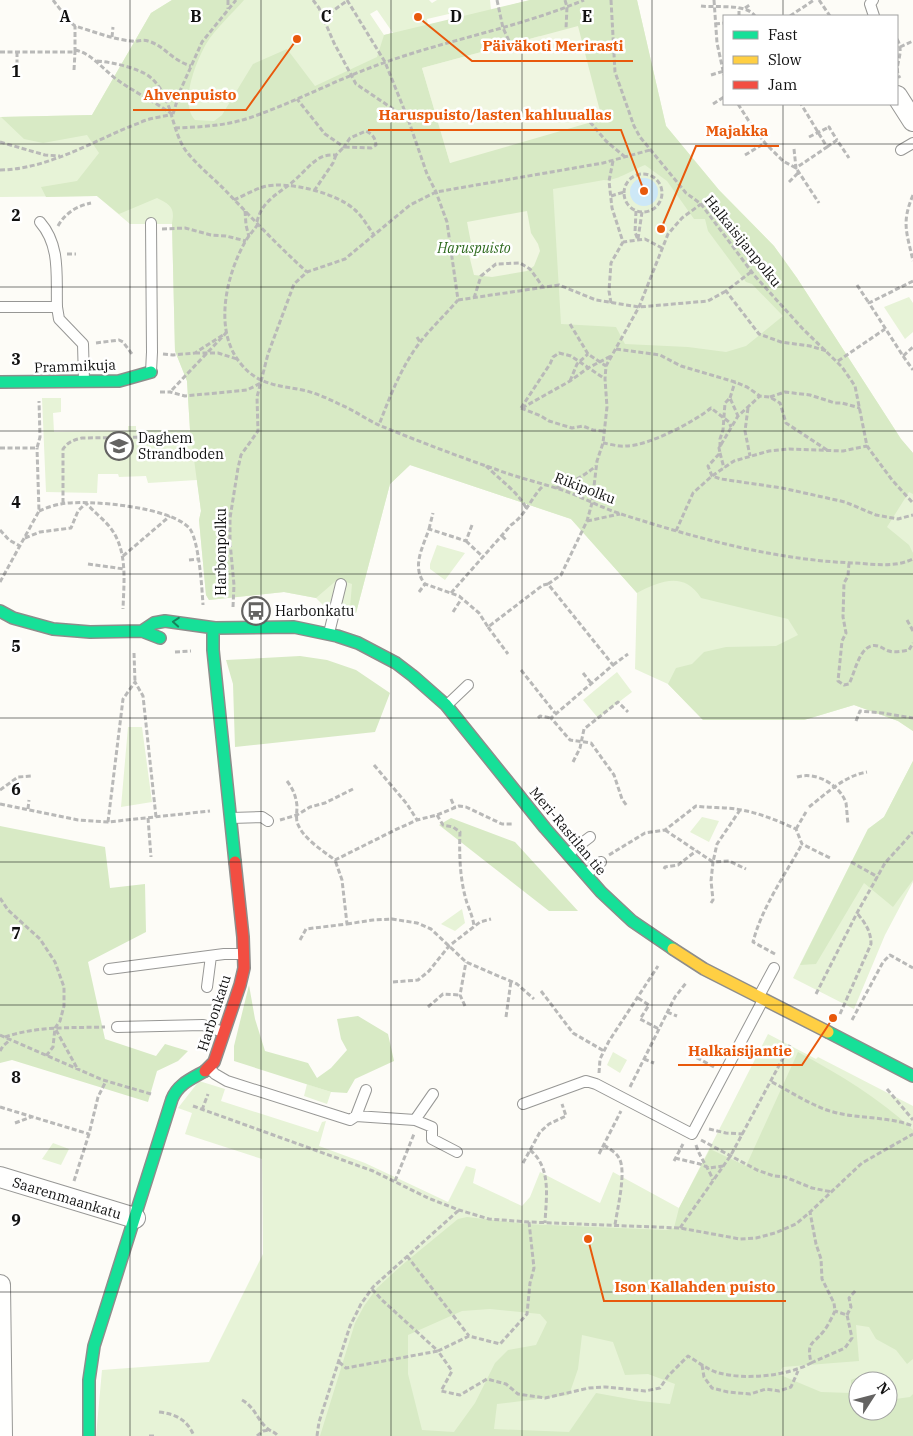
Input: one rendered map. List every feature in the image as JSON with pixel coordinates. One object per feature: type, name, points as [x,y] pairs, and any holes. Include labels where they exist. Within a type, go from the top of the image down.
[{"type":"street","points":[[898,98],[913,121]]},
{"type":"street","name":"Prammikuja","points":[[0,382],[119,381],[151,372]]},
{"type":"street","name":"Meri-Rastilan tie","points":[[0,611],[13,618],[53,629],[90,632],[142,631],[158,638],[174,637]]},
{"type":"street","name":"Meri-Rastilan tie","points":[[142,631],[158,622],[178,621],[212,628],[293,627],[347,639],[372,648],[393,660],[425,684],[446,706],[567,855],[615,906],[649,933],[690,960],[761,999],[913,1076]]},
{"type":"street","name":"Meri-Rastilan tie","points":[[188,635],[212,628]]},
{"type":"street","name":"Harbonkatu","points":[[89,1436],[90,1365],[176,1090],[209,1068],[214,1062],[240,985],[244,954],[212,628]]},
{"type":"street","name":"Saarenmaankatu","points":[[0,1177],[135,1218]]},
{"type":"street","points":[[0,1285],[2,1436]]},
{"type":"lane","points":[[873,0],[870,4],[874,15]]},
{"type":"lane","points":[[901,150],[913,142]]},
{"type":"lane","points":[[40,222],[52,238],[56,254],[56,307],[59,318],[83,344],[84,381]]},
{"type":"lane","points":[[151,226],[151,372]]},
{"type":"lane","points":[[0,307],[56,307]]},
{"type":"lane","points":[[328,634],[341,584]]},
{"type":"lane","points":[[446,706],[468,685]]},
{"type":"lane","points":[[231,818],[262,817],[268,821]]},
{"type":"lane","points":[[567,855],[590,837]]},
{"type":"lane","points":[[585,875],[601,862]]},
{"type":"lane","points":[[109,969],[212,956],[244,954]]},
{"type":"lane","points":[[208,988],[212,956]]},
{"type":"lane","points":[[523,1104],[586,1080],[693,1131],[725,1073],[774,968]]},
{"type":"lane","points":[[117,1027],[202,1025],[224,1032]]},
{"type":"lane","points":[[209,1068],[227,1082],[350,1120],[356,1116],[366,1090]]},
{"type":"lane","points":[[417,1121],[433,1094]]},
{"type":"lane","points":[[356,1116],[417,1121],[432,1126],[432,1138],[457,1152]]},
{"type":"path","points":[[54,0],[69,21],[75,26],[133,42],[145,40],[157,44],[167,54],[181,63],[192,66]]},
{"type":"path","points":[[228,0],[228,9]]},
{"type":"path","points":[[172,114],[202,42],[236,0]]},
{"type":"path","points":[[313,0],[324,18],[356,84],[408,119]]},
{"type":"path","points":[[324,18],[348,0],[385,62],[446,222],[458,300]]},
{"type":"path","points":[[497,0],[503,28],[511,45]]},
{"type":"path","points":[[565,0],[567,8],[566,29]]},
{"type":"path","points":[[175,128],[208,127],[248,118],[385,62],[503,28],[567,8],[584,0]]},
{"type":"path","name":"Halkaisijanpolku","points":[[611,0],[614,72],[634,126],[650,150],[686,193],[701,204],[751,272],[802,328],[838,361],[855,386],[867,446],[892,480],[913,503]]},
{"type":"path","points":[[714,0],[717,43],[723,69]]},
{"type":"path","points":[[792,15],[814,0]]},
{"type":"path","points":[[819,0],[829,15]]},
{"type":"path","points":[[745,8],[751,4]]},
{"type":"path","points":[[701,6],[745,8],[754,15]]},
{"type":"path","points":[[738,15],[739,8]]},
{"type":"path","points":[[715,24],[723,23]]},
{"type":"path","points":[[74,70],[75,26]]},
{"type":"path","points":[[112,37],[113,27]]},
{"type":"path","points":[[900,47],[913,41]]},
{"type":"path","points":[[898,42],[900,47],[898,65]]},
{"type":"path","points":[[0,52],[79,50],[97,61],[118,80],[172,114]]},
{"type":"path","points":[[17,52],[17,69]]},
{"type":"path","points":[[97,61],[114,62],[148,76],[162,91],[172,114],[175,128],[186,151],[307,272],[345,259],[410,205],[436,192],[613,161],[650,150]]},
{"type":"path","points":[[711,75],[723,73]]},
{"type":"path","points":[[713,104],[723,98]]},
{"type":"path","points":[[296,99],[325,134],[344,147],[371,148],[376,144],[375,139],[366,131],[350,138],[344,147],[336,155],[333,163],[314,191]]},
{"type":"path","points":[[739,105],[765,144],[783,161],[796,168]]},
{"type":"path","points":[[802,105],[827,148]]},
{"type":"path","points":[[0,170],[28,166],[61,156],[140,122],[172,114]]},
{"type":"path","points":[[590,122],[606,141],[624,157]]},
{"type":"path","points":[[740,133],[752,126]]},
{"type":"path","points":[[809,137],[829,126],[848,158]]},
{"type":"path","points":[[796,168],[838,140]]},
{"type":"path","points":[[0,142],[45,154],[61,156]]},
{"type":"path","points":[[745,155],[765,144]]},
{"type":"path","points":[[794,149],[796,168],[819,203]]},
{"type":"path","points":[[262,382],[237,359],[226,333],[226,299],[233,268],[246,241],[258,223],[259,212],[273,197],[316,161],[325,155],[336,155]]},
{"type":"path","points":[[611,303],[609,291],[611,263],[623,242],[610,196],[609,181],[613,161]]},
{"type":"path","points":[[789,182],[798,172]]},
{"type":"path","points":[[640,174],[653,177],[658,182],[662,193],[661,199],[654,209],[642,212],[636,211],[627,203],[624,192],[629,180],[640,174]]},
{"type":"path","points":[[234,200],[263,187],[302,186],[343,202],[355,210],[374,235]]},
{"type":"path","points":[[610,196],[624,192]]},
{"type":"path","points":[[913,195],[905,228],[913,261]]},
{"type":"path","points":[[52,238],[60,222],[70,212],[77,206],[91,203]]},
{"type":"path","points":[[488,627],[544,585],[561,576],[587,521],[592,503],[597,465],[603,443],[607,407],[606,366],[639,307],[668,234],[682,218],[701,204]]},
{"type":"path","points":[[245,211],[249,237]]},
{"type":"path","points":[[636,211],[635,232],[638,240]]},
{"type":"path","points":[[638,240],[642,212]]},
{"type":"path","points":[[151,226],[185,228],[210,235],[226,236],[246,241]]},
{"type":"path","points":[[623,242],[645,239],[662,248]]},
{"type":"path","points":[[474,298],[481,276],[496,264],[520,263],[530,269],[543,287]]},
{"type":"path","name":"Harbonpolku","points":[[232,608],[234,585],[230,518],[241,455],[258,430],[257,397],[268,354],[294,284],[307,272]]},
{"type":"path","points":[[379,425],[406,364],[420,342],[458,300],[559,285],[596,300],[639,307],[708,301],[726,291],[751,272]]},
{"type":"path","points":[[869,303],[913,281]]},
{"type":"path","points":[[857,285],[913,370]]},
{"type":"path","points":[[726,291],[759,334],[781,342],[810,346],[828,351]]},
{"type":"path","points":[[570,324],[588,354],[606,366]]},
{"type":"path","points":[[838,361],[886,329]]},
{"type":"path","points":[[170,392],[226,333]]},
{"type":"path","points":[[195,353],[226,333]]},
{"type":"path","points":[[417,337],[420,342]]},
{"type":"path","points":[[83,344],[119,340],[123,342],[130,354],[173,355],[209,352],[237,359]]},
{"type":"path","points":[[620,342],[632,351]]},
{"type":"path","points":[[903,356],[913,347]]},
{"type":"path","points":[[616,349],[660,355],[681,366],[703,374],[735,382],[760,396],[770,397],[785,392],[810,395],[860,408]]},
{"type":"path","points":[[521,408],[553,357],[559,353],[571,356],[605,379]]},
{"type":"path","points":[[570,381],[579,361],[588,354]]},
{"type":"path","points":[[521,408],[612,356]]},
{"type":"path","name":"Rikipolku","points":[[262,382],[308,392],[341,405],[379,425],[485,465],[556,488],[620,514],[645,520],[676,531],[781,555],[849,563],[890,565],[907,562],[913,558]]},
{"type":"path","points":[[724,468],[720,452],[720,439],[723,430],[724,403],[730,398],[735,382]]},
{"type":"path","points":[[0,582],[39,511],[37,448],[40,437],[38,392]]},
{"type":"path","points":[[720,448],[738,416],[760,396]]},
{"type":"path","points":[[770,397],[780,403],[786,423],[827,450]]},
{"type":"path","points":[[730,398],[738,416]]},
{"type":"path","points":[[748,407],[745,431],[750,456]]},
{"type":"path","points":[[521,408],[549,421],[572,428],[583,426],[593,430],[604,431]]},
{"type":"path","points":[[603,443],[625,447],[641,444],[674,431],[711,408],[728,422],[731,428]]},
{"type":"path","points":[[63,503],[63,450],[72,440],[82,438],[158,437]]},
{"type":"path","points":[[676,531],[694,493],[712,476],[734,460],[769,450],[843,450],[867,446]]},
{"type":"path","points":[[0,448],[37,448]]},
{"type":"path","points":[[712,476],[708,466],[720,452]]},
{"type":"path","points":[[485,465],[523,501],[526,509]]},
{"type":"path","points":[[556,488],[588,473],[597,465]]},
{"type":"path","points":[[712,476],[782,488],[845,502],[876,515],[898,519],[913,515]]},
{"type":"path","points":[[451,593],[511,525],[520,519],[537,492],[545,485]]},
{"type":"path","points":[[39,511],[63,503],[131,506],[155,511],[184,523],[190,529],[196,543],[203,608]]},
{"type":"path","points":[[25,538],[40,532],[71,528],[78,512],[86,503]]},
{"type":"path","points":[[86,503],[108,525],[115,535],[123,556],[123,609]]},
{"type":"path","points":[[433,513],[417,567],[421,579],[425,584],[462,598],[479,613],[508,654]]},
{"type":"path","points":[[587,521],[620,514]]},
{"type":"path","points":[[123,556],[170,516]]},
{"type":"path","points":[[466,541],[472,525]]},
{"type":"path","points":[[429,529],[466,541],[482,558]]},
{"type":"path","points":[[0,530],[9,540],[20,546]]},
{"type":"path","points":[[502,536],[508,541]]},
{"type":"path","points":[[189,560],[198,559]]},
{"type":"path","points":[[849,563],[848,576],[844,583],[843,617],[846,633],[842,641],[838,681],[844,685],[849,684],[852,680],[853,671],[867,648],[873,645],[880,646],[890,652],[903,651],[909,650],[913,643]]},
{"type":"path","points":[[88,564],[124,569]]},
{"type":"path","points":[[475,566],[480,571]]},
{"type":"path","points":[[419,592],[425,584]]},
{"type":"path","points":[[548,584],[613,665]]},
{"type":"path","points":[[454,612],[462,598]]},
{"type":"path","points":[[907,620],[913,631]]},
{"type":"path","points":[[186,651],[190,656]]},
{"type":"path","points":[[134,652],[135,682],[143,696],[156,817]]},
{"type":"path","points":[[551,718],[628,654]]},
{"type":"path","points":[[521,670],[555,713]]},
{"type":"path","points":[[584,673],[591,683]]},
{"type":"path","points":[[108,822],[123,699],[135,682]]},
{"type":"path","points":[[573,762],[584,729],[618,702],[628,712]]},
{"type":"path","points":[[856,721],[860,711],[913,718]]},
{"type":"path","points":[[538,718],[540,716],[551,718],[570,740],[591,743],[611,770],[622,800],[627,806]]},
{"type":"path","points":[[374,765],[407,804],[417,820]]},
{"type":"path","points":[[809,807],[848,777],[866,772]]},
{"type":"path","points":[[797,777],[809,775],[818,777],[835,786],[845,802],[848,823]]},
{"type":"path","points":[[0,790],[18,777],[32,776]]},
{"type":"path","points":[[287,781],[294,790],[297,820],[300,828],[309,839],[335,860],[342,880],[348,924]]},
{"type":"path","points":[[268,821],[284,820],[353,789]]},
{"type":"path","points":[[28,810],[29,800]]},
{"type":"path","points":[[451,800],[454,808]]},
{"type":"path","points":[[0,804],[78,820],[108,822],[211,810],[212,818]]},
{"type":"path","points":[[335,860],[417,820],[438,816],[459,806],[466,807],[495,822],[514,824]]},
{"type":"path","points":[[601,862],[614,851],[645,833],[664,830],[696,806],[753,812],[796,829],[802,844],[830,858]]},
{"type":"path","points":[[711,903],[713,900],[711,881],[717,844],[740,810]]},
{"type":"path","points":[[796,829],[806,812]]},
{"type":"path","points":[[438,816],[443,825],[453,827],[460,832],[460,867],[467,904],[472,913],[474,926]]},
{"type":"path","points":[[148,818],[151,857]]},
{"type":"path","points":[[664,830],[713,862],[729,861],[746,869]]},
{"type":"path","points":[[816,994],[885,863],[913,832]]},
{"type":"path","points":[[779,957],[754,942],[769,904],[802,844]]},
{"type":"path","points":[[664,869],[678,865],[696,851]]},
{"type":"path","points":[[851,862],[878,877]]},
{"type":"path","points":[[0,898],[8,910],[40,939],[55,962],[64,987],[64,1006],[60,1021],[55,1028],[53,1046],[46,1056]]},
{"type":"path","points":[[840,1014],[871,944],[871,936],[867,926],[857,913]]},
{"type":"path","points":[[300,940],[306,929],[392,919],[417,923],[431,929],[466,962],[517,984],[534,999]]},
{"type":"path","points":[[393,982],[418,980],[429,971],[449,946],[480,922],[491,919]]},
{"type":"path","points":[[852,1020],[887,956],[890,955],[913,968]]},
{"type":"path","points":[[465,1006],[460,995],[466,962]]},
{"type":"path","points":[[596,1084],[600,1059],[604,1051],[658,966]]},
{"type":"path","points":[[506,1017],[511,981]]},
{"type":"path","points":[[599,1154],[625,1105],[625,1099],[675,997],[686,982]]},
{"type":"path","points":[[540,991],[573,1033],[604,1051]]},
{"type":"path","points":[[428,1007],[443,994],[460,995]]},
{"type":"path","points":[[638,998],[649,1005],[640,1018],[659,1029]]},
{"type":"path","points":[[630,999],[634,1002]]},
{"type":"path","points":[[668,1012],[678,1016]]},
{"type":"path","points":[[2,1036],[22,1031],[55,1028],[117,1027]]},
{"type":"path","points":[[55,1028],[78,1068]]},
{"type":"path","points":[[2,1036],[106,1081],[158,1095]]},
{"type":"path","points":[[0,1051],[10,1040]]},
{"type":"path","points":[[680,1228],[730,1157],[772,1082],[790,1045]]},
{"type":"path","points":[[690,1054],[725,1073]]},
{"type":"path","points":[[644,1059],[654,1063]]},
{"type":"path","points":[[69,1198],[98,1098],[106,1081]]},
{"type":"path","points":[[772,1082],[824,1109],[913,1126]]},
{"type":"path","points":[[885,1086],[913,1120]]},
{"type":"path","points":[[186,1104],[373,1171],[428,1198],[489,1219],[680,1228],[740,1239],[756,1238],[796,1224],[862,1163],[913,1134]]},
{"type":"path","points":[[0,1107],[89,1134]]},
{"type":"path","points":[[523,1164],[544,1128],[566,1116],[563,1108]]},
{"type":"path","points":[[15,1123],[31,1117]]},
{"type":"path","points":[[395,1181],[417,1121]]},
{"type":"path","points":[[693,1131],[743,1134]]},
{"type":"path","points":[[693,1131],[730,1157],[742,1161],[757,1170],[774,1176],[785,1177],[812,1188],[832,1192]]},
{"type":"path","points":[[693,1131],[674,1160],[700,1164],[709,1168],[723,1166]]},
{"type":"path","points":[[693,1131],[699,1155],[709,1168],[713,1180]]},
{"type":"path","points":[[604,1145],[618,1157],[622,1164],[615,1225]]},
{"type":"path","points":[[530,1150],[536,1154],[546,1176],[545,1223]]},
{"type":"path","points":[[317,1436],[319,1422],[350,1326],[361,1304],[372,1288],[459,1210]]},
{"type":"path","points":[[810,1212],[821,1259],[822,1279],[834,1303],[835,1311],[823,1332],[812,1342],[808,1351],[811,1363]]},
{"type":"path","points":[[407,1256],[469,1336],[500,1344],[527,1314],[530,1283],[534,1268],[529,1222]]},
{"type":"path","points":[[372,1288],[382,1300],[438,1351],[452,1371],[441,1391],[460,1395],[487,1379],[506,1384],[518,1394],[545,1398],[589,1388],[605,1387],[645,1391],[660,1388],[668,1376],[688,1356],[719,1373],[760,1377],[798,1370],[845,1348],[852,1338],[847,1315],[850,1307],[850,1298],[856,1290]]},
{"type":"path","points":[[835,1311],[847,1315]]},
{"type":"path","points":[[338,1362],[346,1368],[438,1351],[469,1336]]},
{"type":"path","points":[[702,1365],[704,1377],[712,1388],[750,1394],[766,1389],[779,1391],[791,1387],[798,1370]]},
{"type":"path","points":[[242,1400],[250,1404],[268,1430],[275,1432],[278,1436]]},
{"type":"path","points":[[159,1412],[174,1414],[183,1420],[191,1428],[194,1436]]},
{"type":"path","points":[[257,1436],[268,1430]]},
{"type":"path","points":[[149,1436],[154,1436]]},
{"type":"green space","name":"Haruspuisto","points":[[172,0],[429,0],[432,3],[437,0],[490,0],[491,10],[530,0],[637,0],[666,126],[719,190],[774,246],[797,278],[901,439],[913,453],[913,731],[898,721],[854,705],[804,720],[703,720],[668,684],[635,669],[637,593],[571,519],[410,465],[390,484],[356,613],[339,613],[345,585],[336,584],[328,610],[316,598],[284,592],[209,600],[206,595],[199,520],[201,511],[197,480],[148,483],[146,476],[119,477],[118,474],[98,474],[97,493],[46,492],[42,398],[61,398],[61,412],[53,413],[54,432],[128,431],[128,426],[136,426],[136,430],[190,430],[187,381],[175,351],[172,224],[130,224],[97,196],[0,197],[0,117],[92,115],[151,13]],"holes":[[[377,10],[393,33],[384,35],[370,14]],[[453,13],[454,19],[428,25],[427,19]]]},
{"type":"green space","name":"Haruspuisto","points":[[172,0],[244,0],[206,44],[191,82],[189,93],[190,113],[195,120],[214,121],[222,115],[253,64],[287,49],[315,86],[377,57],[384,35],[530,0],[637,0],[666,126],[719,190],[774,246],[797,278],[901,439],[913,453],[913,494],[909,492],[887,527],[909,545],[913,553],[913,731],[898,721],[854,705],[804,720],[703,720],[668,684],[676,668],[692,664],[704,652],[726,647],[776,646],[798,635],[788,619],[701,598],[687,584],[679,581],[663,582],[637,593],[571,519],[410,465],[390,484],[356,613],[350,608],[352,584],[338,579],[316,598],[284,592],[209,600],[206,595],[199,520],[201,511],[190,430],[187,381],[175,351],[172,210],[169,205],[157,198],[119,214],[97,196],[46,197],[41,187],[77,181],[99,153],[87,135],[43,143],[24,139],[1,117],[92,115],[151,13]],"holes":[[[540,36],[451,163],[450,163],[422,68]],[[645,165],[667,181],[694,219],[705,219],[708,231],[746,282],[752,284],[783,316],[746,346],[726,352],[688,347],[625,344],[616,327],[561,324],[553,189],[614,179]]]},
{"type":"green space","points":[[578,26],[602,119],[450,163],[422,68]]},
{"type":"green space","points":[[527,211],[531,233],[540,251],[534,266],[527,271],[492,277],[474,275],[469,255],[472,248],[467,222]]},
{"type":"green space","points":[[909,297],[913,303],[913,332],[905,339],[884,307]]},
{"type":"green space","points":[[437,545],[465,553],[445,580],[430,569]]},
{"type":"green space","points":[[300,656],[327,660],[356,670],[390,693],[375,732],[235,747],[233,684],[226,660]]},
{"type":"green space","points":[[617,672],[632,692],[598,718],[583,700]]},
{"type":"green space","points":[[128,727],[142,727],[152,802],[121,807]]},
{"type":"green space","points":[[913,761],[913,882],[885,935],[854,1009],[793,978],[868,829],[884,817]]},
{"type":"green space","points":[[913,761],[913,880],[893,907],[864,883],[816,964],[800,965],[868,829],[884,817]]},
{"type":"green space","points":[[702,817],[719,821],[709,842],[690,832]]},
{"type":"green space","points":[[451,818],[515,842],[578,911],[549,911],[439,825]]},
{"type":"green space","points":[[0,826],[105,847],[110,888],[145,884],[146,932],[88,962],[105,1039],[156,1056],[165,1044],[188,1051],[178,1061],[157,1071],[148,1102],[12,1060],[0,1063]]},
{"type":"green space","points":[[462,909],[465,923],[455,931],[441,924]]},
{"type":"green space","points":[[249,985],[255,1019],[265,1051],[308,1063],[317,1078],[331,1068],[347,1050],[341,1039],[337,1019],[358,1016],[388,1034],[394,1061],[355,1079],[347,1093],[331,1092],[234,1061],[234,1046]]},
{"type":"green space","points":[[768,1034],[816,1059],[818,1057],[913,1106],[913,1436],[96,1436],[102,1370],[209,1362],[263,1254],[262,1159],[185,1134],[192,1113],[178,1108],[199,1081],[225,1089],[221,1101],[318,1132],[322,1122],[326,1121],[319,1146],[365,1163],[448,1202],[466,1166],[476,1169],[473,1183],[522,1206],[530,1197],[540,1172],[600,1203],[613,1172],[679,1208]]},
{"type":"green space","points":[[613,1052],[627,1060],[620,1073],[607,1065]]},
{"type":"green space","points":[[798,1052],[858,1087],[913,1130],[913,1359],[907,1364],[896,1350],[876,1339],[869,1327],[856,1325],[859,1361],[783,1367],[778,1374],[821,1392],[848,1393],[848,1421],[898,1421],[898,1399],[910,1397],[913,1394],[913,1436],[320,1436],[355,1323],[364,1306],[377,1288],[458,1219],[467,1217],[526,1224],[666,1230],[674,1228],[679,1208],[710,1149],[746,1166]],"holes":[[[490,1309],[540,1314],[547,1322],[536,1345],[508,1350],[495,1363],[475,1403],[454,1432],[422,1430],[408,1374],[408,1335],[462,1311]],[[582,1335],[613,1342],[625,1375],[648,1374],[675,1384],[670,1404],[596,1393],[569,1432],[494,1429],[497,1404],[569,1395],[578,1369]]]},
{"type":"green space","points":[[307,1084],[331,1092],[327,1104],[304,1096]]},
{"type":"green space","points":[[53,1143],[69,1149],[61,1165],[42,1159]]},
{"type":"water","points":[[644,178],[654,182],[658,192],[654,202],[644,206],[634,202],[630,192],[634,182]]},
{"type":"traffic: fast","points":[[0,382],[119,381],[151,372]]},
{"type":"traffic: fast","points":[[0,611],[13,618],[53,629],[90,632],[142,631],[160,638]]},
{"type":"traffic: fast","points":[[142,631],[154,623],[165,621],[215,628],[294,627],[337,636],[358,643],[396,663],[446,705],[545,828],[601,892],[632,921],[673,949]]},
{"type":"traffic: fast","points":[[213,628],[213,650],[235,862]]},
{"type":"traffic: fast","points":[[828,1032],[913,1076]]},
{"type":"traffic: fast","points":[[89,1436],[89,1380],[94,1346],[172,1099],[181,1086],[205,1071]]},
{"type":"traffic: slow","points":[[673,949],[704,969],[828,1032]]},
{"type":"traffic: jam","points":[[205,1071],[214,1062],[244,968],[243,937],[235,862]]},
{"type":"place","name":"Päiväkoti Merirasti","points":[[418,17]]},
{"type":"place","name":"Ahvenpuisto","points":[[297,39]]},
{"type":"place","name":"Haruspuisto/lasten kahluuallas","points":[[644,191]]},
{"type":"place","name":"Majakka","points":[[661,229]]},
{"type":"place","name":"Daghem Strandboden","points":[[119,446]]},
{"type":"place","name":"Harbonkatu","points":[[256,611]]},
{"type":"place","name":"Halkaisijantie","points":[[833,1018]]},
{"type":"place","name":"Ison Kallahden puisto","points":[[588,1239]]}]
